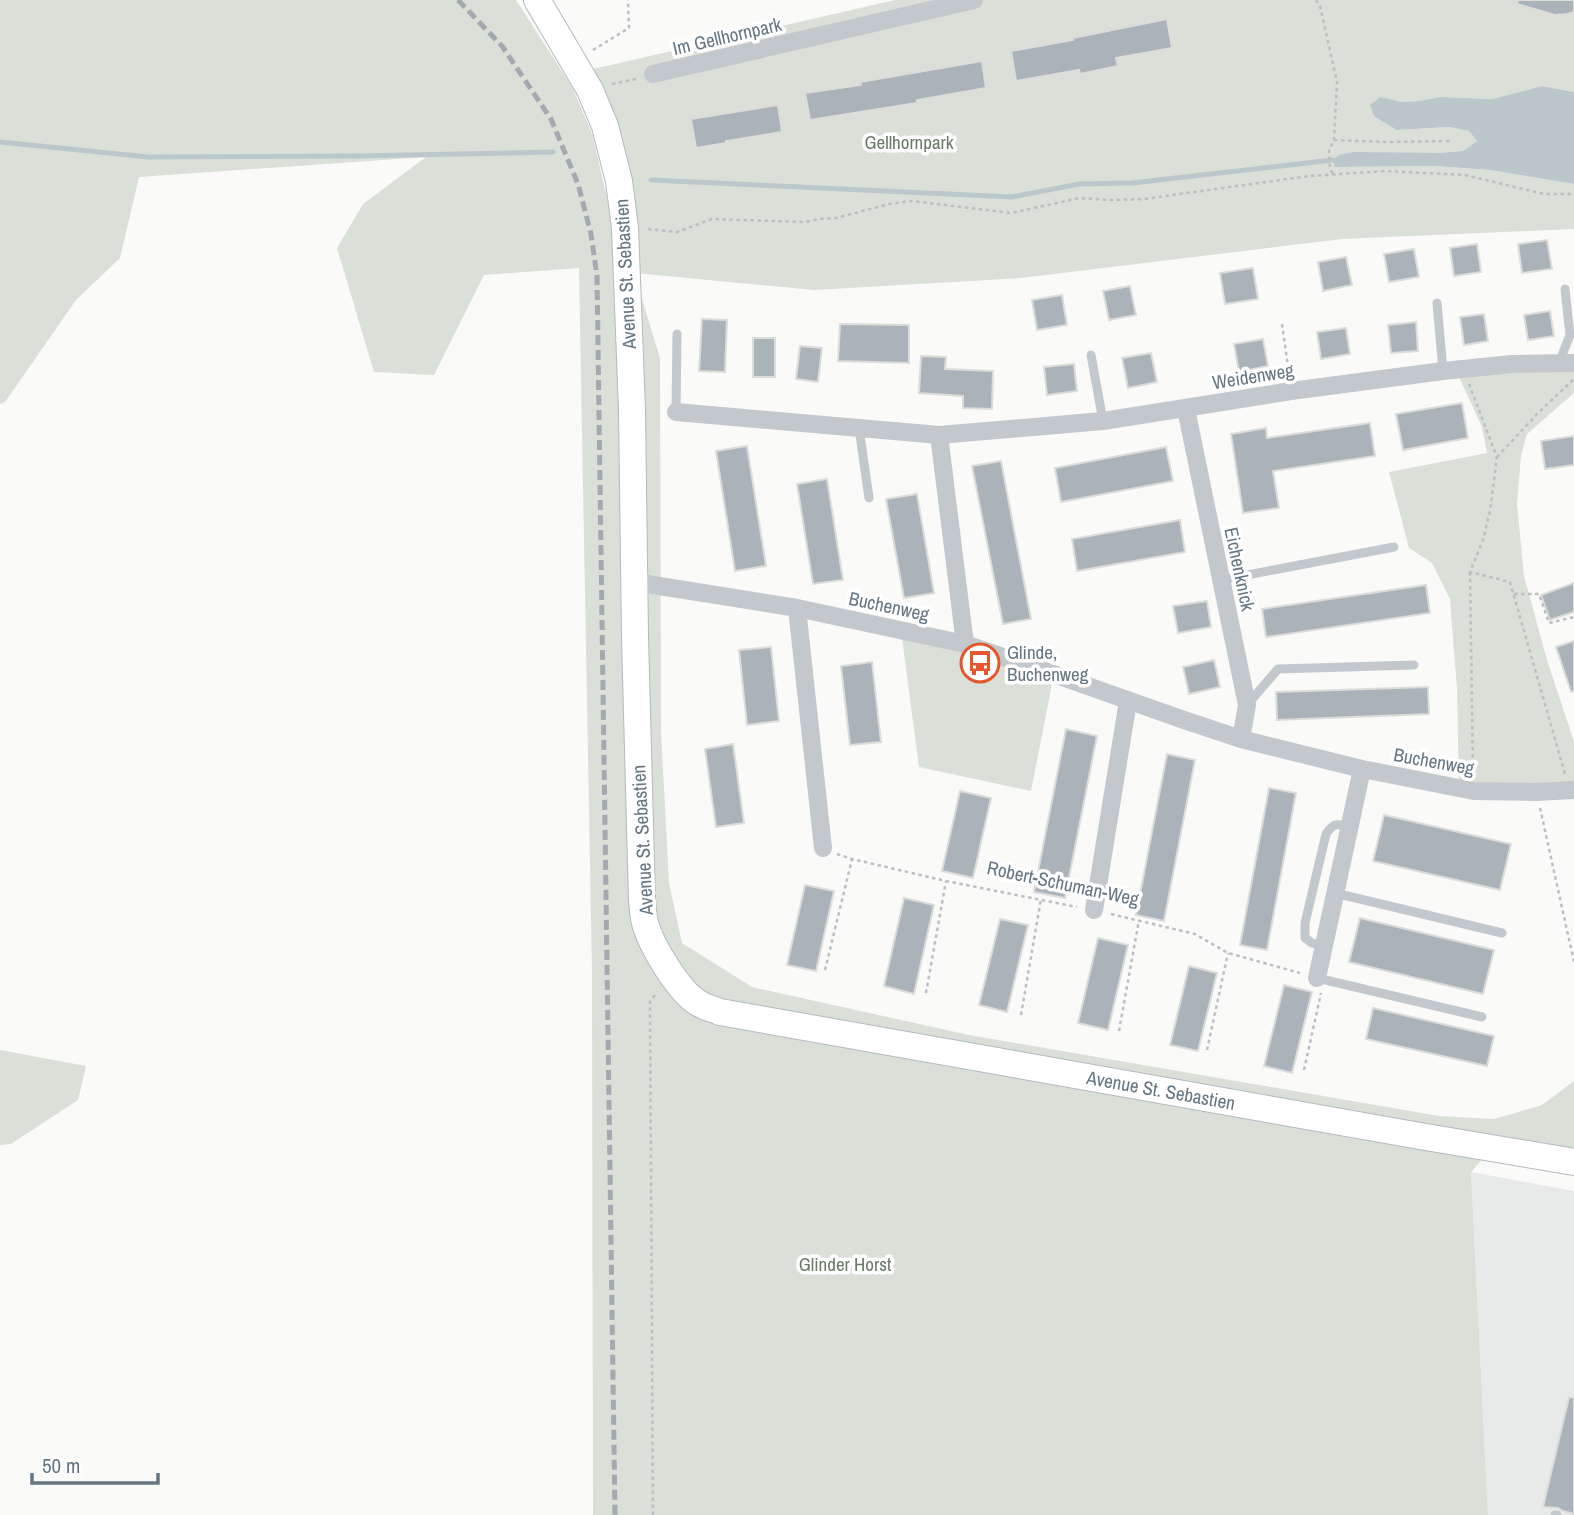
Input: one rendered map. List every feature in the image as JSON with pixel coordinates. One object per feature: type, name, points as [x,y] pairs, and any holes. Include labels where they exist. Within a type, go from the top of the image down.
[{"type":"main road","name":"Avenue St. Sebastien","points":[[537,0],[590,90],[606,126],[620,181],[625,228],[632,410],[642,901],[645,922],[652,940],[671,973],[688,995],[700,1004],[720,1012],[1574,1162]]},
{"type":"street","name":"Im Gellhornpark","points":[[653,75],[974,0]]},
{"type":"street","name":"Weidenweg","points":[[676,412],[939,435],[1103,421],[1291,391],[1443,371],[1512,364],[1566,363]]},
{"type":"street","name":"Eichenknick","points":[[1186,409],[1247,705],[1241,738]]},
{"type":"street","points":[[939,435],[965,644]]},
{"type":"street","name":"Buchenweg","points":[[634,582],[797,608],[965,644],[1241,738],[1362,769],[1474,791],[1572,790]]},
{"type":"street","points":[[797,608],[823,848]]},
{"type":"street","points":[[1094,910],[1128,701]]},
{"type":"street","points":[[1321,979],[1324,946],[1362,769]]},
{"type":"lane","points":[[1565,289],[1570,335],[1566,363]]},
{"type":"lane","points":[[1437,303],[1443,371]]},
{"type":"lane","points":[[676,412],[677,334]]},
{"type":"lane","points":[[1091,355],[1103,421]]},
{"type":"lane","points":[[859,428],[869,498]]},
{"type":"lane","points":[[1221,580],[1394,547]]},
{"type":"lane","points":[[1247,705],[1278,669],[1414,665]]},
{"type":"lane","points":[[1324,946],[1312,943],[1306,938],[1305,922],[1326,834],[1337,824],[1349,827]]},
{"type":"lane","points":[[1335,893],[1502,933]]},
{"type":"lane","points":[[1321,979],[1482,1017]]},
{"type":"path","points":[[574,62],[629,28],[628,0]]},
{"type":"path","points":[[1316,0],[1320,6],[1337,82],[1334,140],[1329,150],[1330,169],[1333,174]]},
{"type":"path","points":[[590,90],[653,75]]},
{"type":"path","points":[[1334,140],[1450,141]]},
{"type":"path","points":[[625,228],[677,232],[712,219],[805,222],[912,201],[1011,213],[1079,198],[1144,198],[1256,182],[1385,171],[1465,175],[1544,194],[1574,194]]},
{"type":"path","points":[[1282,324],[1291,391]]},
{"type":"path","points":[[1464,369],[1497,457],[1490,511],[1483,540],[1470,572],[1474,791]]},
{"type":"path","points":[[1497,457],[1574,378]]},
{"type":"path","points":[[1470,572],[1510,582],[1572,790]]},
{"type":"path","points":[[1514,594],[1539,594],[1549,623],[1574,617]]},
{"type":"path","points":[[1536,792],[1574,962]]},
{"type":"path","name":"Robert-Schuman-Weg","points":[[823,848],[852,859],[947,881],[1094,910],[1195,934],[1227,953],[1321,979]]},
{"type":"path","points":[[825,970],[852,859]]},
{"type":"path","points":[[926,993],[947,881]]},
{"type":"path","points":[[1021,1015],[1041,899]]},
{"type":"path","points":[[1119,1031],[1139,920]]},
{"type":"path","points":[[1207,1050],[1227,953]]},
{"type":"path","points":[[653,1515],[650,1002],[671,973]]},
{"type":"path","points":[[1304,1070],[1321,979]]},
{"type":"shaded area","points":[[1542,86],[1574,92],[1574,184],[1490,170],[1434,166],[1335,167],[1333,160],[1339,155],[1355,152],[1463,151],[1477,141],[1469,131],[1449,127],[1397,130],[1374,116],[1370,105],[1381,97],[1402,102],[1440,97],[1492,99]]},
{"type":"shaded area","points":[[1471,1172],[1574,1191],[1574,1515],[1488,1515]]},
{"type":"green space","points":[[0,0],[516,0],[572,87],[593,136],[616,231],[634,272],[580,72],[895,0],[1574,0],[1574,92],[1542,86],[1492,99],[1440,97],[1402,102],[1381,97],[1397,130],[1449,127],[1469,131],[1477,141],[1463,151],[1335,167],[1434,166],[1490,170],[1574,184],[1574,229],[1342,239],[1021,278],[814,290],[634,273],[660,358],[661,732],[669,883],[682,943],[752,987],[969,1035],[1439,1116],[1494,1119],[1542,1105],[1574,1081],[1574,1162],[1491,1149],[1471,1172],[1488,1515],[593,1515],[592,970],[579,268],[484,275],[434,375],[374,372],[337,248],[363,204],[426,157],[139,177],[120,258],[76,300],[5,402],[0,404]]},
{"type":"green space","points":[[1574,359],[1574,393],[1527,434],[1521,456],[1517,504],[1524,576],[1547,660],[1574,742],[1574,790],[1459,789],[1457,689],[1450,599],[1432,563],[1409,548],[1389,472],[1487,453],[1482,427],[1454,366]]},
{"type":"green space","points":[[901,630],[1054,674],[1031,791],[919,767]]},
{"type":"green space","points":[[0,1050],[86,1066],[78,1100],[11,1144],[0,1145]]},
{"type":"building","points":[[1518,0],[1574,0],[1574,12],[1555,15],[1517,4]]},
{"type":"building","points":[[1167,19],[1172,48],[1116,58],[1118,66],[1080,74],[1079,70],[1016,81],[1011,51]]},
{"type":"building","points":[[982,61],[986,88],[917,100],[917,103],[810,120],[805,93]]},
{"type":"building","points":[[778,105],[782,132],[696,148],[691,119]]},
{"type":"building","points":[[1547,240],[1552,269],[1522,273],[1518,244]]},
{"type":"building","points":[[1477,244],[1481,272],[1454,276],[1450,248]]},
{"type":"building","points":[[1414,249],[1419,277],[1389,282],[1384,254]]},
{"type":"building","points":[[1346,257],[1352,285],[1323,291],[1318,262]]},
{"type":"building","points":[[1253,268],[1258,299],[1225,304],[1220,273]]},
{"type":"building","points":[[1130,286],[1136,315],[1109,320],[1103,291]]},
{"type":"building","points":[[1062,295],[1067,325],[1037,330],[1032,300]]},
{"type":"building","points":[[1550,311],[1554,336],[1528,340],[1524,315]]},
{"type":"building","points":[[1484,314],[1488,341],[1464,345],[1460,317]]},
{"type":"building","points":[[702,319],[727,320],[725,372],[699,371]]},
{"type":"building","points":[[1416,322],[1418,351],[1391,353],[1388,325]]},
{"type":"building","points":[[840,324],[909,325],[909,363],[838,361]]},
{"type":"building","points":[[1346,328],[1350,354],[1321,359],[1317,332]]},
{"type":"building","points":[[753,338],[775,338],[775,377],[753,377]]},
{"type":"building","points":[[1263,339],[1268,366],[1239,372],[1234,344]]},
{"type":"building","points":[[800,346],[822,348],[818,382],[796,379]]},
{"type":"building","points":[[1151,353],[1157,382],[1128,388],[1122,358]]},
{"type":"building","points":[[921,356],[946,357],[945,369],[993,371],[992,409],[963,408],[963,396],[919,393]]},
{"type":"building","points":[[1074,364],[1077,391],[1047,395],[1044,367]]},
{"type":"building","points":[[1462,403],[1468,438],[1403,450],[1396,414]]},
{"type":"building","points":[[1370,423],[1375,456],[1273,471],[1279,508],[1243,513],[1231,434],[1266,428],[1267,438]]},
{"type":"building","points":[[1574,436],[1574,465],[1545,469],[1541,441]]},
{"type":"building","points":[[747,446],[766,566],[735,571],[716,451]]},
{"type":"building","points":[[1166,447],[1173,481],[1061,502],[1055,468]]},
{"type":"building","points":[[1001,461],[1031,619],[1003,624],[972,466]]},
{"type":"building","points":[[827,479],[843,580],[813,584],[797,484]]},
{"type":"building","points":[[917,494],[934,593],[904,598],[886,499]]},
{"type":"building","points":[[1180,520],[1185,552],[1077,571],[1072,539]]},
{"type":"building","points":[[1574,583],[1574,612],[1550,620],[1541,595]]},
{"type":"building","points":[[1426,585],[1430,613],[1266,637],[1262,609]]},
{"type":"building","points":[[1207,601],[1211,627],[1178,633],[1173,606]]},
{"type":"building","points":[[1574,641],[1574,691],[1571,692],[1556,647]]},
{"type":"building","points":[[771,647],[779,721],[747,725],[739,650]]},
{"type":"building","points":[[1214,660],[1220,687],[1189,694],[1183,667]]},
{"type":"building","points":[[872,662],[881,742],[850,745],[841,666]]},
{"type":"building","points":[[1428,687],[1429,714],[1277,720],[1276,692]]},
{"type":"building","points":[[1066,729],[1097,736],[1065,898],[1034,892]]},
{"type":"building","points":[[733,744],[744,823],[716,827],[705,749]]},
{"type":"building","points":[[1167,754],[1195,760],[1164,921],[1136,915]]},
{"type":"building","points":[[1269,788],[1296,793],[1267,950],[1240,945]]},
{"type":"building","points":[[960,791],[991,798],[973,878],[942,871]]},
{"type":"building","points":[[1384,815],[1511,844],[1500,890],[1373,861]]},
{"type":"building","points":[[805,885],[834,891],[816,971],[787,965]]},
{"type":"building","points":[[904,898],[934,905],[914,994],[884,986]]},
{"type":"building","points":[[1360,918],[1494,950],[1483,994],[1349,962]]},
{"type":"building","points":[[1000,919],[1028,925],[1007,1012],[979,1005]]},
{"type":"building","points":[[1098,938],[1128,945],[1108,1030],[1078,1023]]},
{"type":"building","points":[[1189,966],[1217,973],[1198,1051],[1170,1045]]},
{"type":"building","points":[[1284,985],[1312,992],[1292,1073],[1264,1066]]},
{"type":"building","points":[[1373,1008],[1494,1036],[1487,1066],[1366,1039]]},
{"type":"building","points":[[1569,1397],[1574,1398],[1574,1514],[1558,1508],[1543,1507]]},
{"type":"waterway","points":[[0,142],[148,157],[553,152]]},
{"type":"waterway","points":[[651,180],[1012,197],[1079,184],[1132,183],[1333,160]]},
{"type":"railway","points":[[458,0],[502,46],[551,119],[578,184],[591,234],[597,276],[615,1515]]},
{"type":"place","name":"Glinde, Buchenweg","points":[[980,663]]},
{"type":"park label","name":"Gellhornpark","points":[[909,142]]},
{"type":"park label","name":"Glinder Horst","points":[[845,1264]]}]
